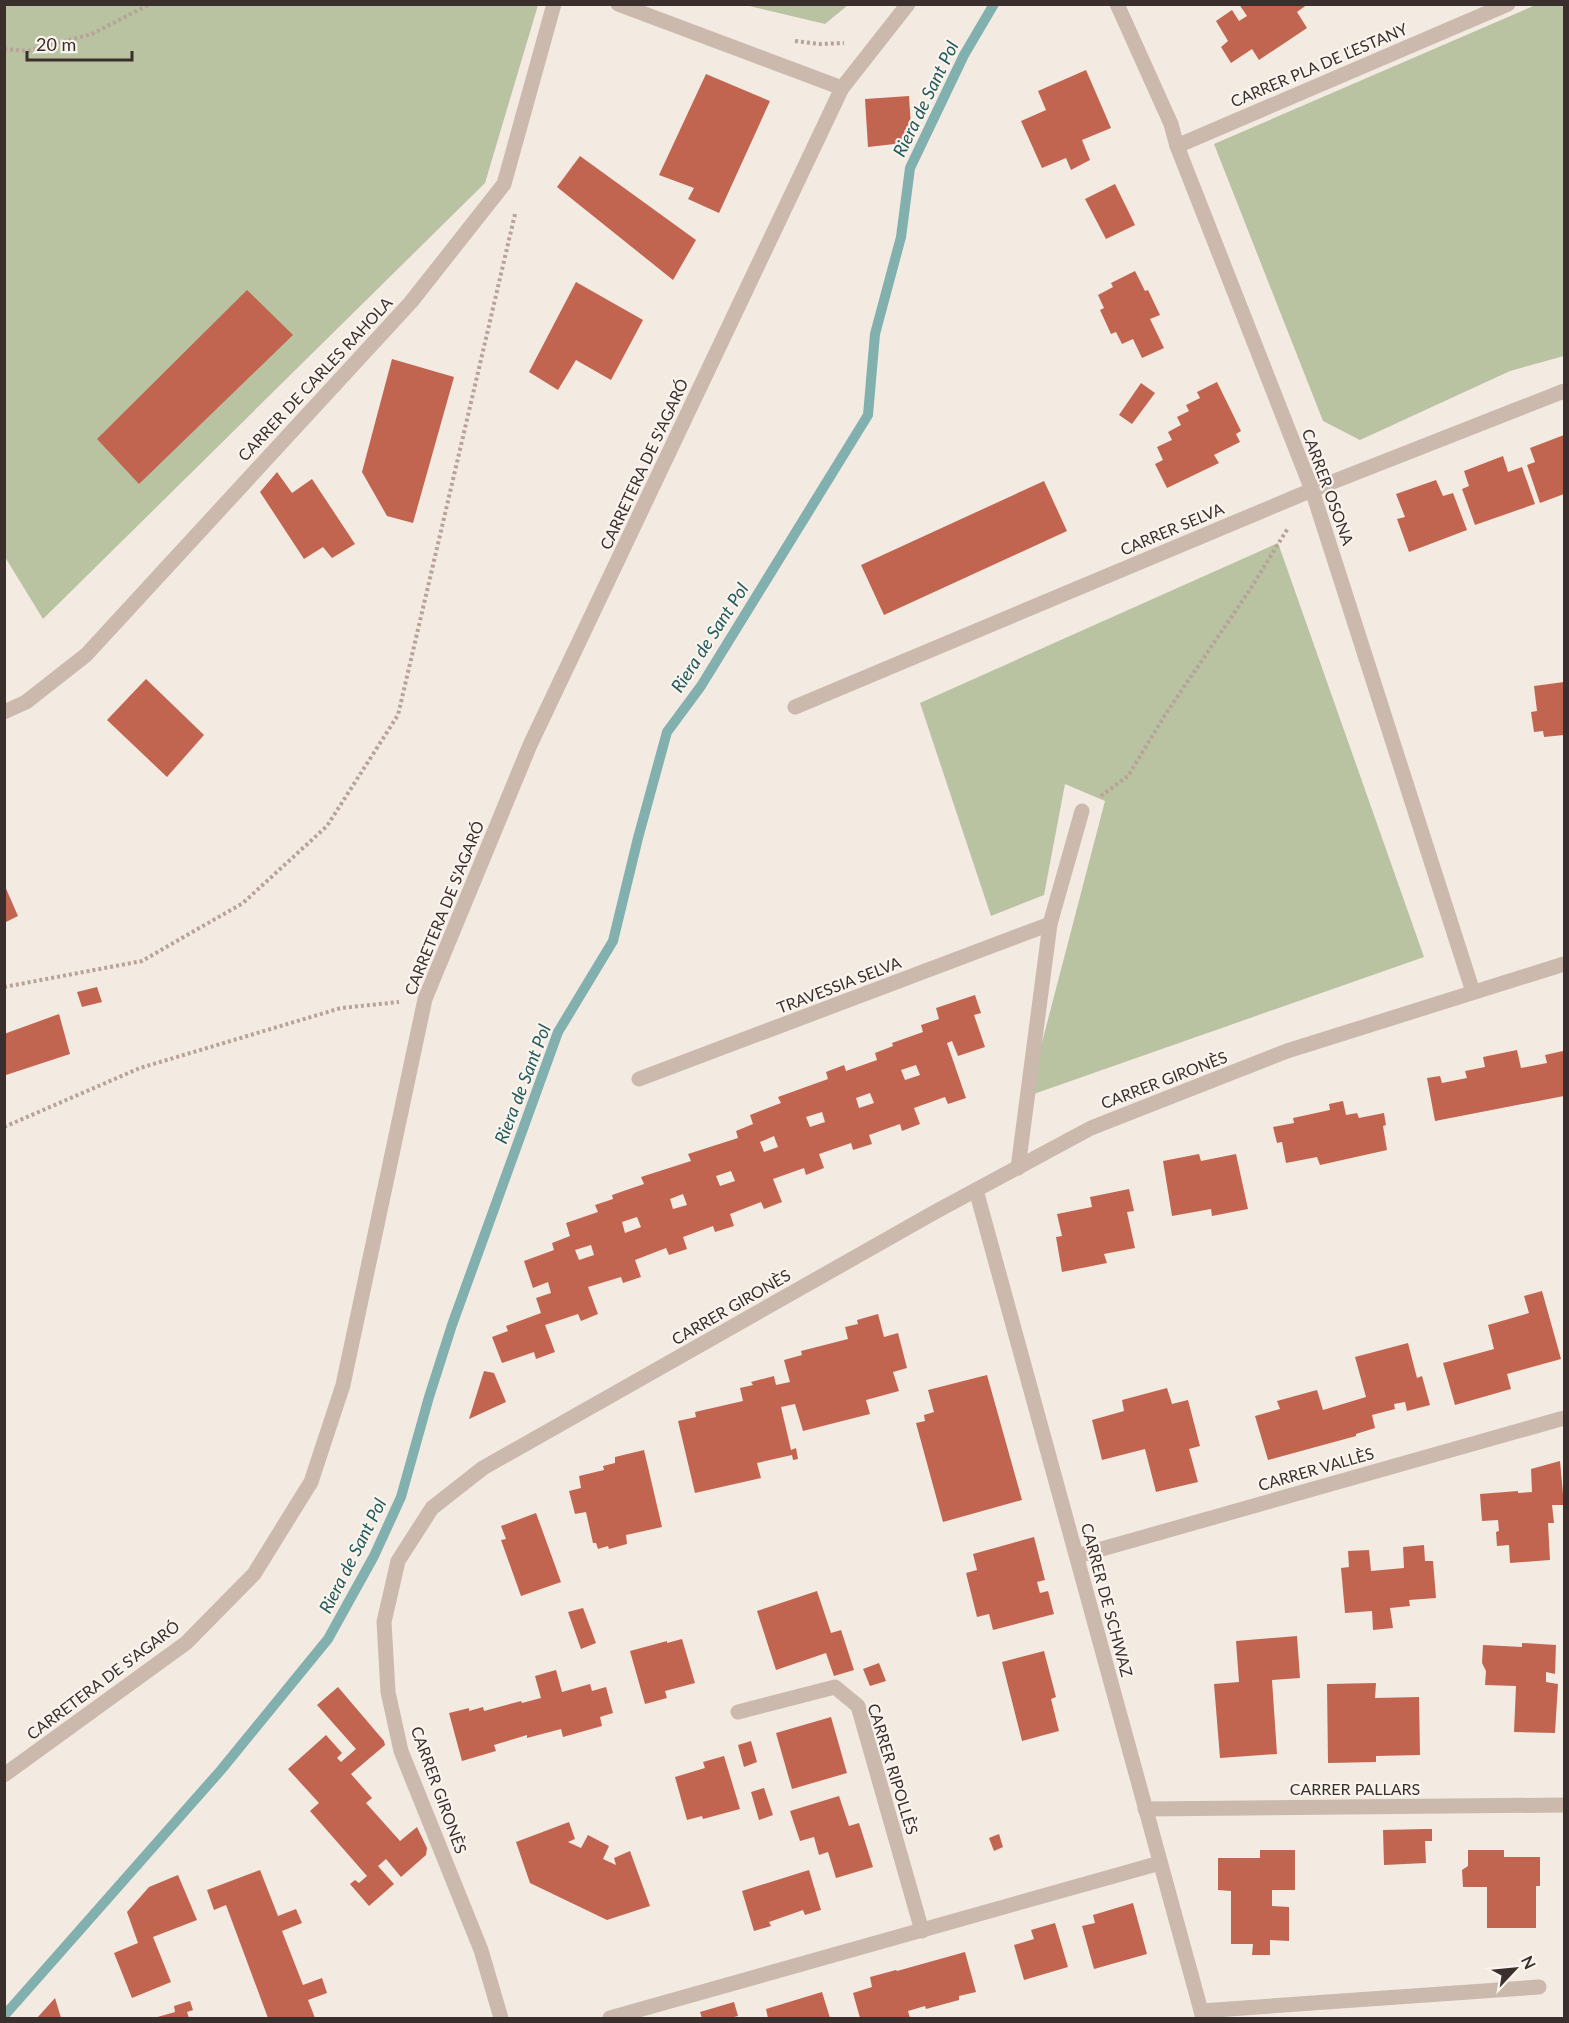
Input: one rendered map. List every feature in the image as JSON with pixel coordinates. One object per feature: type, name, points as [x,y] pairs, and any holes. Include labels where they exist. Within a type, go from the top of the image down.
[{"type":"street","name":"CARRER DE CARLES RAHOLA","points":[[4,712],[26,702],[86,655],[411,302],[504,184],[554,4]]},
{"type":"street","points":[[618,4],[842,88]]},
{"type":"street","name":"CARRETERA DE S'AGARÓ","points":[[4,1775],[186,1643],[254,1574],[311,1482],[343,1385],[425,999],[530,745],[842,88],[908,4]]},
{"type":"street","name":"CARRER OSONA","points":[[1117,4],[1171,124],[1177,146],[1312,490],[1473,993]]},
{"type":"street","name":"CARRER PLA DE ĽESTANY","points":[[1177,146],[1508,4]]},
{"type":"street","name":"CARRER SELVA","points":[[795,707],[1312,490],[1564,391]]},
{"type":"street","points":[[1018,1168],[1050,924],[1082,811]]},
{"type":"street","name":"TRAVESSIA SELVA","points":[[639,1079],[1050,924]]},
{"type":"street","name":"CARRER GIRONÈS","points":[[501,2019],[481,1950],[401,1751],[388,1692],[384,1622],[398,1561],[432,1508],[483,1468],[976,1190],[1091,1128],[1287,1051],[1564,964]]},
{"type":"street","name":"CARRER DE SCHWAZ","points":[[976,1190],[1202,2015]]},
{"type":"street","name":"CARRER VALLÈS","points":[[1077,1556],[1564,1418]]},
{"type":"street","name":"CARRER RIPOLLÈS","points":[[738,1712],[835,1687],[858,1706],[921,1931]]},
{"type":"street","name":"CARRER PALLARS","points":[[1145,1809],[1564,1805]]},
{"type":"street","points":[[610,2019],[1160,1863]]},
{"type":"street","points":[[1202,2015],[1539,1987]]},
{"type":"path","points":[[4,49],[28,51],[92,34],[150,4]]},
{"type":"path","points":[[4,987],[142,961],[243,903],[327,826],[398,715],[517,205]]},
{"type":"path","points":[[1082,811],[1128,776],[1165,715],[1251,588],[1312,490]]},
{"type":"path","points":[[4,1127],[140,1068],[341,1008],[425,999]]},
{"type":"green space","points":[[1538,4],[1564,5],[1564,356],[1510,371],[1360,440],[1323,421],[1214,144]]},
{"type":"green space","points":[[5,5],[538,5],[485,183],[43,619],[5,557]]},
{"type":"green space","points":[[745,5],[848,5],[825,24]]},
{"type":"green space","points":[[1278,543],[1424,957],[1028,1096],[1105,801],[1065,784],[1044,895],[991,916],[920,703]]},
{"type":"building","points":[[1239,4],[1308,4],[1297,12],[1307,28],[1259,60],[1252,49],[1231,63],[1221,47],[1228,41],[1216,21],[1232,10],[1239,21],[1247,16]]},
{"type":"building","points":[[1086,70],[1111,128],[1082,140],[1090,160],[1071,170],[1066,158],[1042,168],[1021,121],[1046,110],[1038,91]]},
{"type":"building","points":[[706,74],[770,101],[719,213],[688,199],[694,188],[659,175]]},
{"type":"building","points":[[909,96],[912,142],[868,147],[865,99]]},
{"type":"building","points":[[580,156],[696,240],[673,280],[557,187]]},
{"type":"building","points":[[1115,184],[1135,225],[1106,239],[1085,199]]},
{"type":"building","points":[[1135,271],[1145,291],[1148,290],[1160,315],[1150,319],[1164,348],[1142,358],[1133,339],[1122,344],[1116,332],[1111,334],[1100,310],[1104,308],[1098,295],[1113,287],[1111,283]]},
{"type":"building","points":[[576,282],[643,320],[611,380],[576,360],[558,390],[529,372]]},
{"type":"building","points":[[247,290],[293,335],[139,484],[97,439]]},
{"type":"building","points":[[392,359],[454,377],[413,523],[387,516],[362,472]]},
{"type":"building","points":[[1217,382],[1241,431],[1236,434],[1240,442],[1214,455],[1219,463],[1167,488],[1155,464],[1163,460],[1157,447],[1172,440],[1168,432],[1181,425],[1177,417],[1189,411],[1186,405],[1200,398],[1197,392]]},
{"type":"building","points":[[1141,383],[1155,393],[1132,424],[1119,415]]},
{"type":"building","points":[[1564,435],[1564,494],[1540,503],[1527,465],[1535,462],[1530,448]]},
{"type":"building","points":[[1503,456],[1508,472],[1522,467],[1535,504],[1475,525],[1462,489],[1469,486],[1464,471]]},
{"type":"building","points":[[277,472],[292,493],[312,479],[355,544],[332,558],[323,547],[304,559],[260,492]]},
{"type":"building","points":[[1436,480],[1443,496],[1453,493],[1467,530],[1409,552],[1397,519],[1405,517],[1396,494]]},
{"type":"building","points":[[1044,481],[1067,531],[884,615],[861,565]]},
{"type":"building","points":[[146,679],[204,735],[167,777],[107,720]]},
{"type":"building","points":[[1564,682],[1564,735],[1544,737],[1543,731],[1534,732],[1531,712],[1537,711],[1534,686]]},
{"type":"building","points":[[4,884],[18,916],[4,923]]},
{"type":"building","points":[[97,987],[102,1002],[82,1007],[77,992]]},
{"type":"building","points":[[975,995],[981,1013],[974,1015],[985,1047],[958,1056],[952,1041],[947,1043],[966,1098],[948,1104],[945,1097],[914,1108],[920,1124],[902,1131],[900,1124],[869,1135],[872,1144],[853,1150],[851,1143],[819,1154],[824,1168],[806,1175],[804,1168],[773,1179],[782,1202],[764,1209],[761,1202],[730,1214],[734,1226],[715,1232],[713,1226],[683,1237],[687,1249],[669,1255],[666,1248],[635,1260],[641,1277],[623,1283],[621,1277],[588,1287],[598,1314],[581,1321],[578,1314],[545,1325],[555,1352],[536,1359],[534,1352],[502,1363],[492,1337],[508,1331],[506,1326],[541,1313],[536,1298],[551,1293],[548,1282],[533,1288],[524,1261],[554,1250],[552,1243],[570,1236],[566,1223],[598,1212],[595,1205],[613,1199],[612,1195],[644,1184],[641,1177],[691,1161],[688,1154],[738,1138],[736,1131],[753,1124],[750,1115],[781,1103],[778,1097],[828,1079],[826,1072],[844,1065],[846,1071],[877,1060],[875,1053],[893,1046],[892,1043],[923,1032],[921,1025],[939,1019],[936,1008]],"holes":[[[916,1065],[920,1075],[905,1080],[901,1070]],[[870,1093],[874,1103],[859,1108],[856,1098]],[[822,1112],[825,1122],[810,1127],[806,1117]],[[774,1136],[778,1147],[764,1152],[760,1142]],[[731,1171],[735,1181],[720,1186],[716,1176]],[[683,1194],[687,1205],[673,1209],[670,1199]],[[637,1217],[641,1227],[625,1233],[622,1222]],[[591,1245],[594,1255],[579,1260],[575,1250]]]},
{"type":"building","points":[[59,1014],[70,1054],[6,1075],[4,1034]]},
{"type":"building","points":[[1517,1050],[1521,1068],[1547,1063],[1545,1055],[1563,1051],[1564,1096],[1435,1121],[1427,1078],[1440,1076],[1442,1083],[1467,1078],[1465,1071],[1485,1067],[1483,1057]]},
{"type":"building","points":[[1343,1101],[1346,1115],[1357,1113],[1359,1118],[1384,1113],[1386,1125],[1383,1126],[1387,1150],[1320,1165],[1317,1157],[1286,1163],[1282,1142],[1277,1143],[1273,1127],[1294,1123],[1293,1118],[1330,1110],[1329,1104]]},
{"type":"building","points":[[1199,1154],[1201,1161],[1236,1154],[1248,1209],[1212,1216],[1211,1209],[1172,1216],[1163,1161]]},
{"type":"building","points":[[1129,1189],[1134,1211],[1127,1212],[1135,1248],[1104,1254],[1107,1263],[1062,1272],[1056,1237],[1062,1236],[1057,1214],[1092,1207],[1090,1197]]},
{"type":"building","points":[[1542,1291],[1561,1359],[1507,1374],[1511,1389],[1455,1405],[1443,1363],[1494,1349],[1488,1325],[1529,1313],[1524,1296]]},
{"type":"building","points":[[878,1314],[884,1337],[898,1333],[907,1368],[893,1372],[899,1391],[866,1400],[870,1414],[803,1431],[795,1404],[781,1407],[791,1450],[796,1448],[798,1459],[793,1460],[792,1455],[757,1463],[761,1478],[695,1493],[678,1421],[696,1417],[695,1412],[743,1401],[740,1388],[753,1385],[751,1382],[774,1376],[776,1385],[790,1382],[784,1360],[802,1355],[801,1351],[848,1339],[845,1327],[858,1324],[857,1320]]},
{"type":"building","points":[[1408,1343],[1417,1378],[1422,1376],[1430,1405],[1407,1411],[1405,1402],[1394,1404],[1395,1409],[1372,1415],[1375,1428],[1356,1434],[1356,1436],[1268,1460],[1255,1416],[1280,1409],[1277,1401],[1317,1390],[1323,1410],[1366,1397],[1355,1357]]},
{"type":"building","points":[[484,1371],[494,1373],[506,1402],[469,1419]]},
{"type":"building","points":[[987,1375],[1022,1500],[943,1522],[916,1423],[925,1421],[924,1415],[934,1412],[928,1390]]},
{"type":"building","points":[[1167,1388],[1172,1404],[1188,1400],[1200,1446],[1189,1449],[1198,1482],[1156,1492],[1145,1449],[1102,1460],[1092,1420],[1124,1411],[1122,1400]]},
{"type":"building","points":[[644,1450],[662,1527],[626,1535],[627,1544],[609,1549],[608,1546],[598,1549],[596,1543],[593,1543],[586,1512],[575,1514],[569,1491],[581,1488],[579,1476],[604,1470],[603,1466],[615,1463],[615,1457]]},
{"type":"building","points":[[1560,1461],[1564,1505],[1552,1505],[1554,1523],[1548,1523],[1550,1560],[1510,1563],[1509,1545],[1497,1546],[1498,1520],[1482,1521],[1480,1494],[1532,1492],[1531,1469]]},
{"type":"building","points":[[536,1513],[561,1582],[521,1596],[501,1540],[506,1539],[501,1526]]},
{"type":"building","points":[[1034,1537],[1045,1580],[1037,1582],[1040,1593],[1048,1591],[1054,1614],[993,1630],[989,1614],[977,1617],[966,1573],[977,1570],[973,1554]]},
{"type":"building","points":[[1424,1545],[1425,1561],[1433,1561],[1436,1598],[1409,1600],[1410,1606],[1390,1608],[1393,1628],[1373,1630],[1372,1611],[1345,1613],[1341,1568],[1349,1567],[1348,1551],[1369,1550],[1371,1571],[1404,1568],[1403,1547]]},
{"type":"building","points":[[817,1591],[831,1633],[841,1630],[854,1670],[834,1676],[826,1653],[776,1670],[757,1611]]},
{"type":"building","points":[[583,1608],[596,1643],[581,1649],[568,1612]]},
{"type":"building","points":[[1297,1636],[1300,1678],[1272,1680],[1277,1754],[1220,1758],[1214,1684],[1239,1682],[1236,1641]]},
{"type":"building","points":[[682,1639],[695,1683],[665,1691],[667,1698],[645,1704],[630,1651]]},
{"type":"building","points":[[1522,1643],[1556,1645],[1555,1674],[1546,1672],[1546,1682],[1558,1684],[1555,1733],[1514,1732],[1516,1686],[1485,1685],[1486,1671],[1482,1663],[1483,1645],[1522,1647]]},
{"type":"building","points":[[1044,1651],[1056,1697],[1051,1699],[1059,1731],[1022,1741],[1002,1662]]},
{"type":"building","points":[[879,1663],[886,1681],[870,1686],[863,1669]]},
{"type":"building","points":[[556,1670],[562,1692],[590,1684],[592,1691],[606,1687],[613,1713],[600,1717],[602,1726],[563,1737],[561,1729],[527,1738],[527,1735],[494,1745],[496,1751],[462,1761],[449,1713],[483,1707],[484,1711],[541,1698],[535,1676]]},
{"type":"building","points":[[1376,1683],[1375,1698],[1419,1697],[1420,1755],[1376,1756],[1376,1762],[1328,1763],[1327,1684]]},
{"type":"building","points":[[338,1687],[385,1745],[351,1774],[372,1798],[366,1803],[400,1841],[417,1827],[427,1848],[426,1855],[401,1877],[386,1859],[378,1866],[394,1884],[369,1906],[350,1884],[355,1880],[359,1883],[367,1876],[310,1811],[319,1803],[288,1769],[326,1735],[342,1753],[337,1758],[341,1762],[356,1749],[317,1705]]},
{"type":"building","points":[[831,1717],[847,1773],[792,1789],[776,1733]]},
{"type":"building","points":[[751,1741],[757,1762],[744,1767],[738,1745]]},
{"type":"building","points":[[724,1756],[740,1809],[703,1819],[702,1816],[687,1820],[675,1777],[705,1768],[703,1762]]},
{"type":"building","points":[[764,1788],[773,1815],[759,1820],[751,1792]]},
{"type":"building","points":[[839,1796],[849,1826],[859,1823],[873,1867],[836,1878],[828,1852],[819,1855],[814,1837],[800,1841],[790,1811]]},
{"type":"building","points":[[569,1822],[575,1839],[568,1842],[581,1848],[588,1835],[609,1846],[603,1859],[616,1865],[614,1858],[630,1851],[650,1906],[607,1920],[530,1883],[516,1842]]},
{"type":"building","points":[[1432,1829],[1432,1841],[1425,1841],[1426,1863],[1384,1865],[1383,1830]]},
{"type":"building","points":[[999,1834],[1003,1847],[994,1851],[989,1838]]},
{"type":"building","points":[[1260,1850],[1295,1850],[1295,1890],[1272,1890],[1272,1906],[1289,1907],[1289,1941],[1270,1940],[1270,1955],[1252,1955],[1253,1944],[1231,1944],[1231,1891],[1218,1890],[1218,1858],[1260,1858]]},
{"type":"building","points":[[1468,1850],[1504,1850],[1504,1857],[1540,1857],[1540,1886],[1536,1886],[1536,1928],[1487,1928],[1487,1887],[1463,1887],[1462,1870],[1468,1866]]},
{"type":"building","points":[[260,1870],[278,1916],[296,1909],[302,1923],[282,1931],[303,1985],[322,1978],[327,1993],[308,2000],[315,2018],[268,2018],[226,1905],[214,1910],[207,1890]]},
{"type":"building","points":[[809,1870],[821,1910],[805,1915],[803,1910],[769,1922],[771,1926],[754,1931],[742,1891]]},
{"type":"building","points":[[178,1875],[197,1920],[153,1937],[171,1982],[132,1998],[114,1953],[138,1943],[127,1912],[149,1887]]},
{"type":"building","points":[[1133,1903],[1147,1954],[1094,1969],[1082,1926],[1095,1923],[1093,1915]]},
{"type":"building","points":[[1055,1923],[1068,1967],[1024,1980],[1014,1945],[1034,1939],[1031,1930]]},
{"type":"building","points":[[965,1952],[976,1992],[959,1996],[959,2000],[926,2009],[925,2006],[908,2011],[910,2018],[860,2018],[853,1993],[872,1987],[870,1977]]},
{"type":"building","points":[[822,1992],[830,2018],[768,2018],[766,2009]]},
{"type":"building","points":[[55,1998],[61,2018],[37,2018]]},
{"type":"building","points":[[190,2001],[193,2010],[187,2012],[189,2018],[154,2018],[175,2012],[174,2006]]},
{"type":"building","points":[[734,2002],[738,2016],[702,2018],[700,2012]]},
{"type":"waterway","name":"Riera de Sant Pol","points":[[4,2016],[221,1770],[328,1639],[374,1556],[401,1497],[452,1325],[558,1032],[613,941],[667,732],[701,686],[868,415],[875,334],[901,237],[910,168],[964,55],[994,4]]}]
